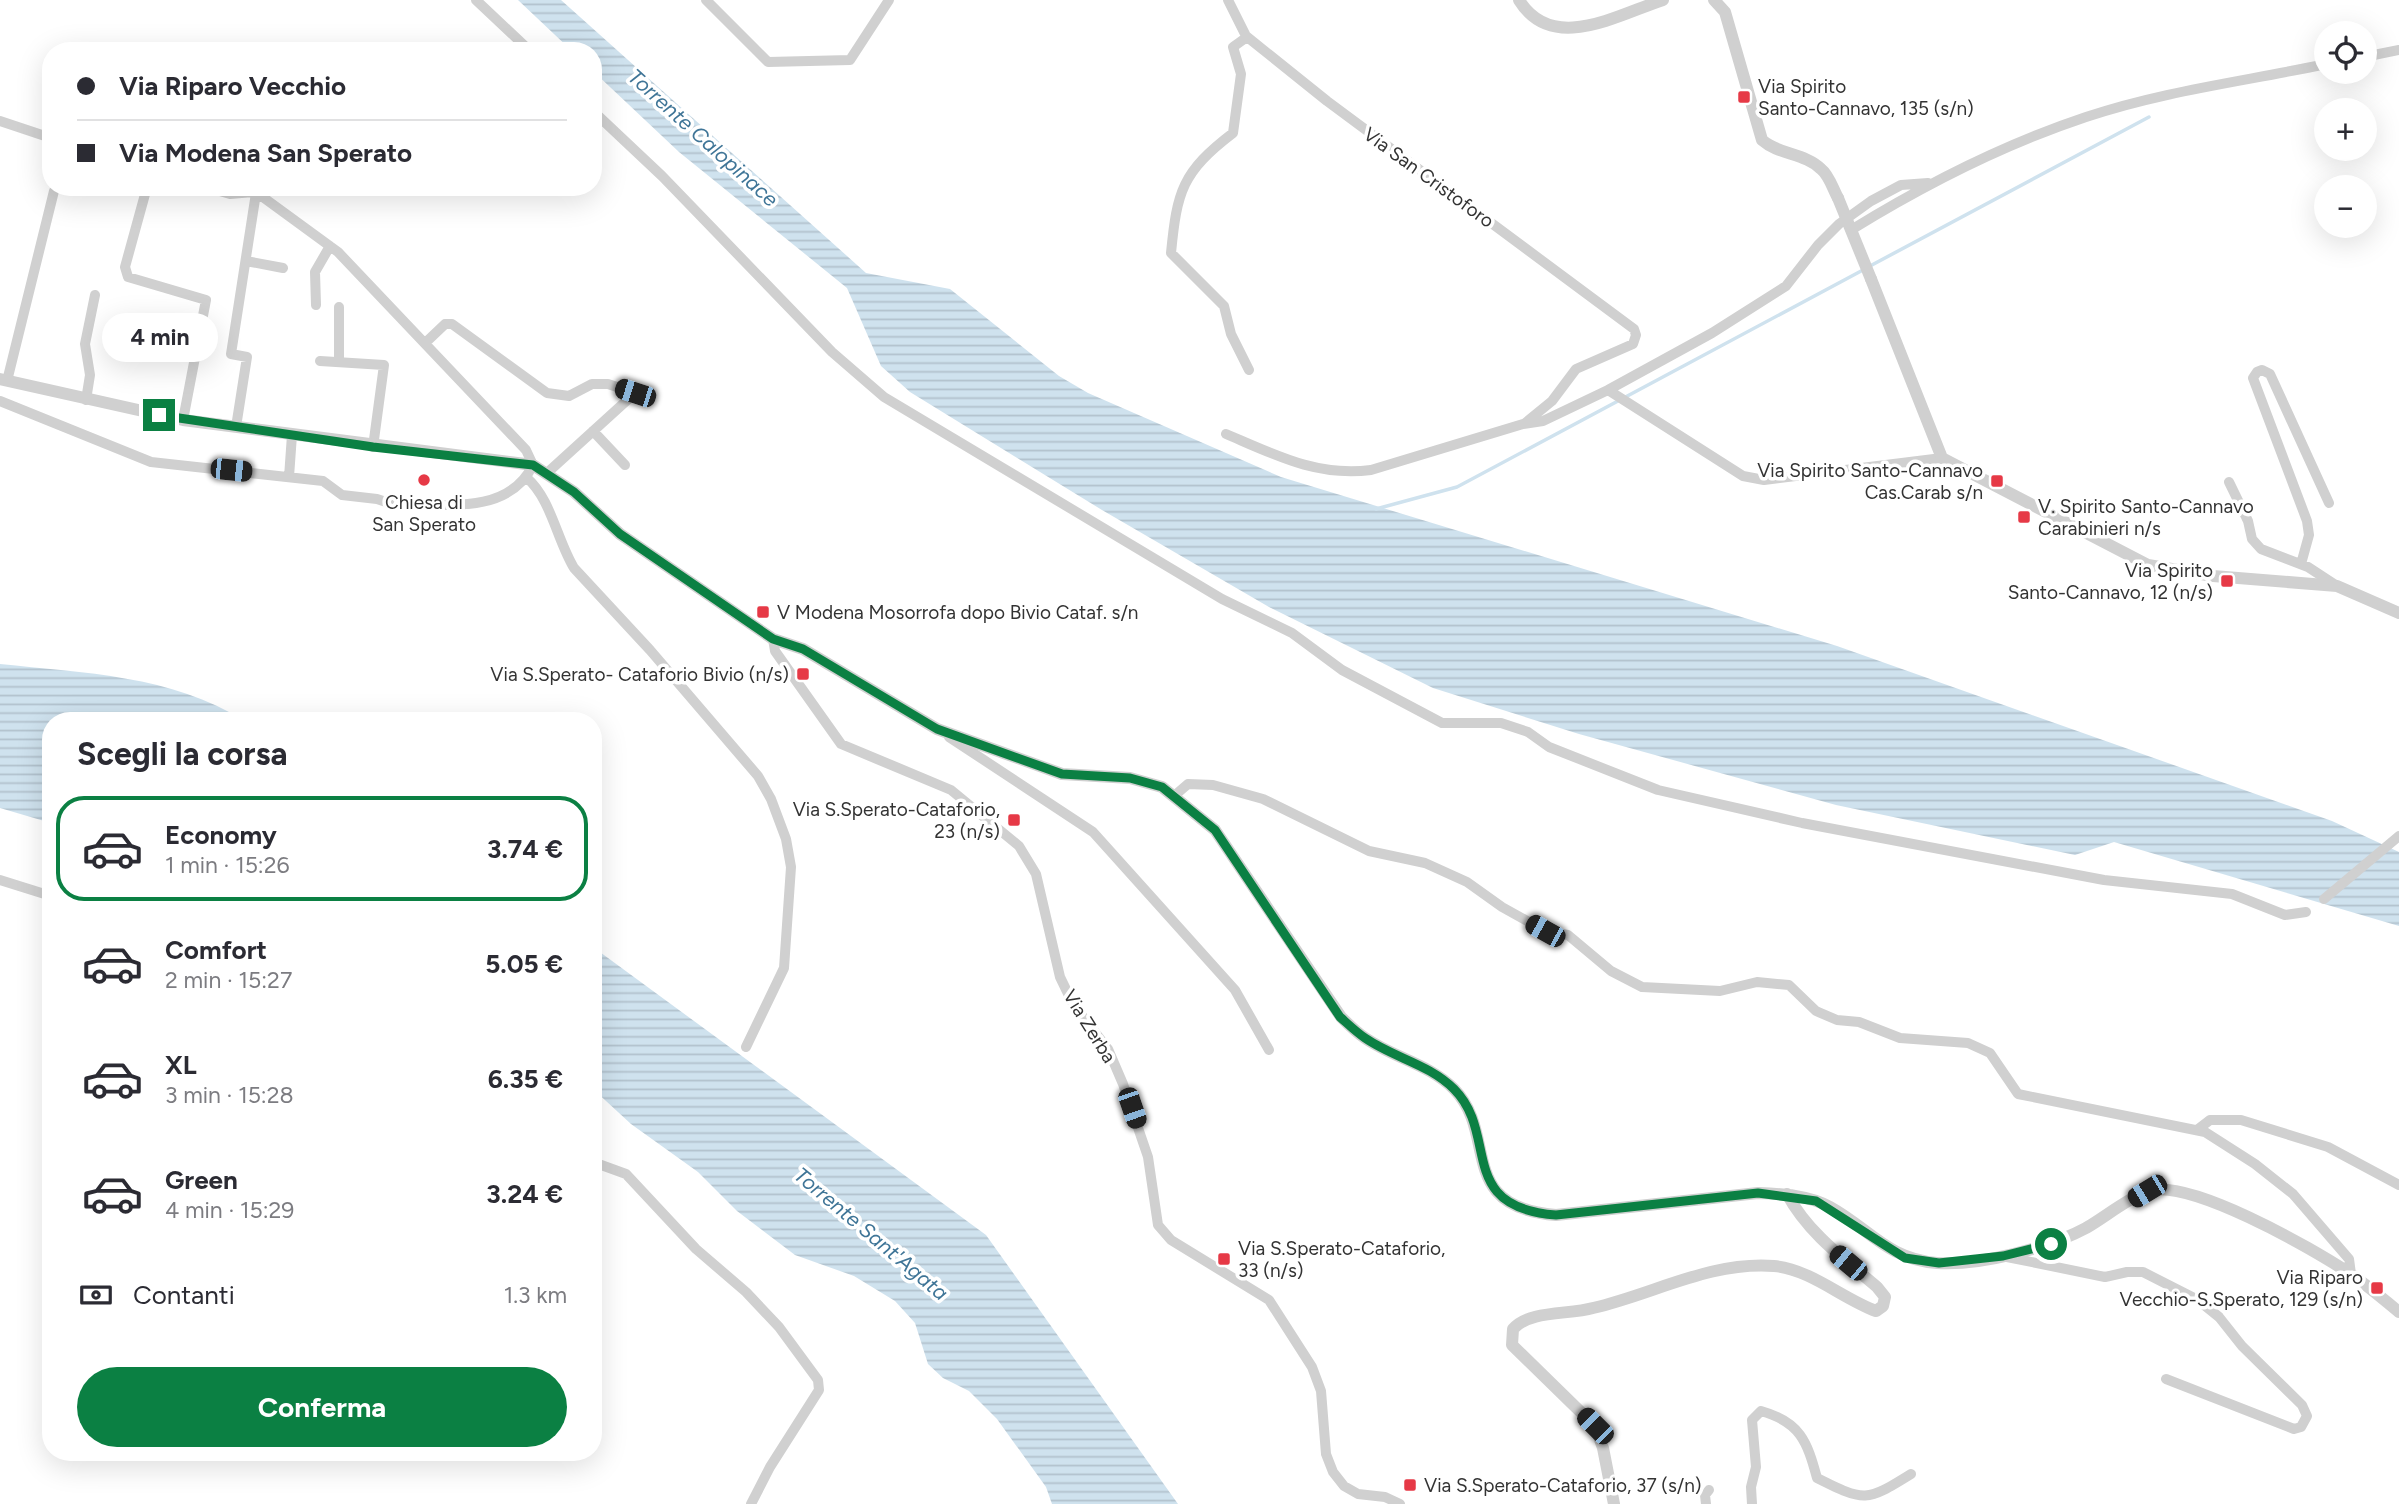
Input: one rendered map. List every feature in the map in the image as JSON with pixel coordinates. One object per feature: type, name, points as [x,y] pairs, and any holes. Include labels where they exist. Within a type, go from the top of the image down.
[{"type":"street","points":[[476,0],[520,42]]},
{"type":"street","points":[[706,0],[768,62],[850,60],[888,0]]},
{"type":"street","name":"Via San Cristoforo","points":[[1228,0],[1247,37],[1396,153],[1626,321],[1636,335],[1633,344],[1576,369],[1552,401],[1523,424]]},
{"type":"street","points":[[1519,0],[1528,15],[1550,27],[1575,29],[1664,0]]},
{"type":"street","points":[[1714,0],[1725,12],[1762,140],[1769,146],[1810,161],[1822,169],[1838,198],[1942,458]]},
{"type":"street","points":[[1247,37],[1233,47],[1241,74],[1233,133],[1204,155],[1186,181],[1176,205],[1171,253],[1224,306],[1231,334],[1250,370]]},
{"type":"street","points":[[2377,54],[2399,50]]},
{"type":"street","points":[[1852,230],[1928,183],[2086,117],[2143,102],[2314,66]]},
{"type":"street","points":[[602,119],[662,176],[832,352],[884,397],[1222,599],[1292,633],[1342,670],[1442,723],[1501,723],[1528,732],[1549,747],[1658,790],[1802,823],[2104,880],[2232,894],[2285,915],[2306,912]]},
{"type":"street","points":[[0,121],[42,135]]},
{"type":"street","points":[[1226,434],[1304,467],[1351,473],[1371,470],[1523,424],[1543,421],[1612,392],[1786,286],[1818,245],[1839,224],[1871,201],[1901,185],[1928,183]]},
{"type":"street","points":[[53,196],[4,380],[183,420],[373,447],[533,465],[574,492],[620,534],[773,639],[803,649],[938,730],[1093,832],[1235,990],[1269,1050]]},
{"type":"street","points":[[145,196],[125,267],[128,277],[206,300],[183,420]]},
{"type":"street","points":[[236,427],[247,357],[231,354],[246,261],[252,196]]},
{"type":"street","points":[[0,401],[151,462],[323,481],[342,495],[389,503],[487,503],[504,496],[527,478],[533,465],[526,450],[425,343],[330,246],[260,196]]},
{"type":"street","points":[[316,305],[315,272],[330,246]]},
{"type":"street","points":[[246,261],[283,268]]},
{"type":"street","points":[[86,400],[90,375],[85,344],[95,295]]},
{"type":"street","points":[[339,307],[339,362]]},
{"type":"street","points":[[425,343],[445,324],[452,324],[547,393],[569,396],[592,384],[608,384],[635,393],[547,473]]},
{"type":"street","points":[[320,360],[384,365],[373,447]]},
{"type":"street","points":[[2301,564],[2309,535],[2307,521],[2253,377],[2257,372],[2262,370],[2270,374],[2329,503]]},
{"type":"street","points":[[1612,392],[1743,476],[1763,480],[1942,458],[2148,565],[2194,574],[2337,586]]},
{"type":"street","points":[[593,431],[625,465]]},
{"type":"street","points":[[289,477],[292,435]]},
{"type":"street","points":[[527,478],[539,488],[560,545],[574,568],[719,728],[758,776],[771,799],[786,839],[791,867],[784,968],[746,1047]]},
{"type":"street","points":[[2229,482],[2248,521],[2252,539],[2261,549],[2301,564],[2337,586],[2399,613]]},
{"type":"street","name":"Via Zerba","points":[[773,639],[775,651],[841,744],[951,790],[1019,846],[1035,874],[1060,976],[1073,1004],[1108,1049],[1124,1084],[1148,1157],[1158,1225],[1171,1240],[1269,1300],[1312,1367],[1321,1391],[1326,1454],[1333,1472],[1344,1486],[1358,1494],[1385,1497],[1400,1504]]},
{"type":"street","points":[[938,730],[1062,774],[1130,778],[1162,787],[1174,796],[1215,830],[1340,1017],[1365,1038],[1436,1074],[1456,1091],[1468,1111],[1485,1174],[1507,1201],[1526,1213],[1556,1215],[1758,1193],[1787,1194],[1832,1208],[1875,1241],[1905,1258],[1939,1263],[2003,1256],[2051,1244],[2084,1229],[2147,1191],[2167,1189],[2192,1195],[2272,1228],[2351,1274],[2399,1311]]},
{"type":"street","points":[[1174,796],[1188,784],[1213,785],[1263,799],[1369,851],[1425,863],[1466,882],[1502,907],[1545,931],[1568,935],[1611,971],[1642,987],[1720,991],[1757,982],[1789,985],[1816,1011],[1837,1020],[1859,1022],[1900,1038],[1968,1043],[1990,1053],[2018,1094],[2197,1130],[2255,1164],[2292,1194],[2349,1259],[2351,1274]]},
{"type":"street","points":[[2324,899],[2399,836]]},
{"type":"street","points":[[0,880],[42,893]]},
{"type":"street","points":[[2197,1130],[2210,1119],[2241,1120],[2328,1147],[2399,1185]]},
{"type":"street","points":[[602,1165],[626,1174],[688,1240],[746,1292],[779,1327],[818,1380],[820,1390],[770,1467],[751,1504]]},
{"type":"street","points":[[1614,1504],[1603,1448],[1595,1426],[1513,1345],[1513,1329],[1522,1320],[1594,1308],[1692,1276],[1737,1267],[1776,1266],[1799,1273],[1876,1311],[1883,1306],[1885,1297],[1877,1287],[1798,1216],[1787,1194]]},
{"type":"street","points":[[2003,1256],[2105,1277],[2143,1272],[2198,1300],[2219,1317],[2242,1346],[2302,1405],[2307,1416],[2301,1427],[2294,1429],[2166,1379]]},
{"type":"street","points":[[1752,1504],[1751,1487],[1756,1467],[1752,1420],[1761,1411],[1783,1417],[1799,1432],[1810,1451],[1817,1478],[1851,1495],[1873,1497],[1911,1474]]},
{"type":"street","points":[[1706,1504],[1705,1494],[1709,1490]]},
{"type":"water","name":"Torrente Calopinace","points":[[518,0],[561,0],[866,273],[950,289],[1059,376],[1088,393],[1281,477],[1837,646],[2332,821],[2399,852],[2399,926],[2114,842],[2075,855],[1836,805],[1579,734],[1433,688],[1269,607],[1102,510],[910,392],[881,366],[847,288],[679,152],[602,79],[602,42],[562,42]]},
{"type":"water","points":[[0,664],[95,674],[157,685],[187,694],[228,712],[42,712],[42,820],[0,808]]},
{"type":"water","name":"Torrente Sant'Agata","points":[[602,954],[986,1235],[1178,1504],[1052,1504],[1046,1487],[997,1419],[969,1391],[943,1378],[928,1364],[915,1323],[895,1301],[854,1276],[795,1255],[737,1211],[698,1172],[631,1124],[602,1097]]},
{"type":"waterway","points":[[1870,266],[2149,117]]},
{"type":"waterway","points":[[1376,509],[1457,487],[1863,270]]},
{"type":"place","name":"Via Spirito Santo-Cannavo, 135 (s/n)","points":[[1744,97]]},
{"type":"place","name":"Chiesa di San Sperato","points":[[424,480]]},
{"type":"place","name":"Via Spirito Santo-Cannavo Cas.Carab s/n","points":[[1997,481]]},
{"type":"place","name":"V. Spirito Santo-Cannavo Carabinieri n/s","points":[[2024,517]]},
{"type":"place","name":"Via Spirito Santo-Cannavo, 12 (n/s)","points":[[2227,581]]},
{"type":"place","name":"V Modena Mosorrofa dopo Bivio Cataf. s/n","points":[[763,612]]},
{"type":"place","name":"Via S.Sperato- Cataforio Bivio (n/s)","points":[[803,674]]},
{"type":"place","name":"Via S.Sperato-Cataforio, 23 (n/s)","points":[[1014,820]]},
{"type":"place","name":"Via S.Sperato-Cataforio, 33 (n/s)","points":[[1224,1259]]},
{"type":"place","name":"Via Riparo Vecchio-S.Sperato, 129 (s/n)","points":[[2377,1288]]},
{"type":"place","name":"Via S.Sperato-Cataforio, 37 (s/n)","points":[[1410,1485]]},
{"type":"route","points":[[159,415],[373,447],[533,465],[574,492],[620,534],[773,639],[803,649],[937,729],[1062,774],[1130,778],[1162,787],[1188,805],[1215,830],[1340,1017],[1365,1038],[1436,1074],[1456,1091],[1468,1111],[1485,1174],[1507,1201],[1526,1213],[1556,1215],[1758,1193],[1787,1194],[1832,1208],[1884,1247],[1905,1258],[1939,1263],[2003,1256],[2051,1244]]}]
